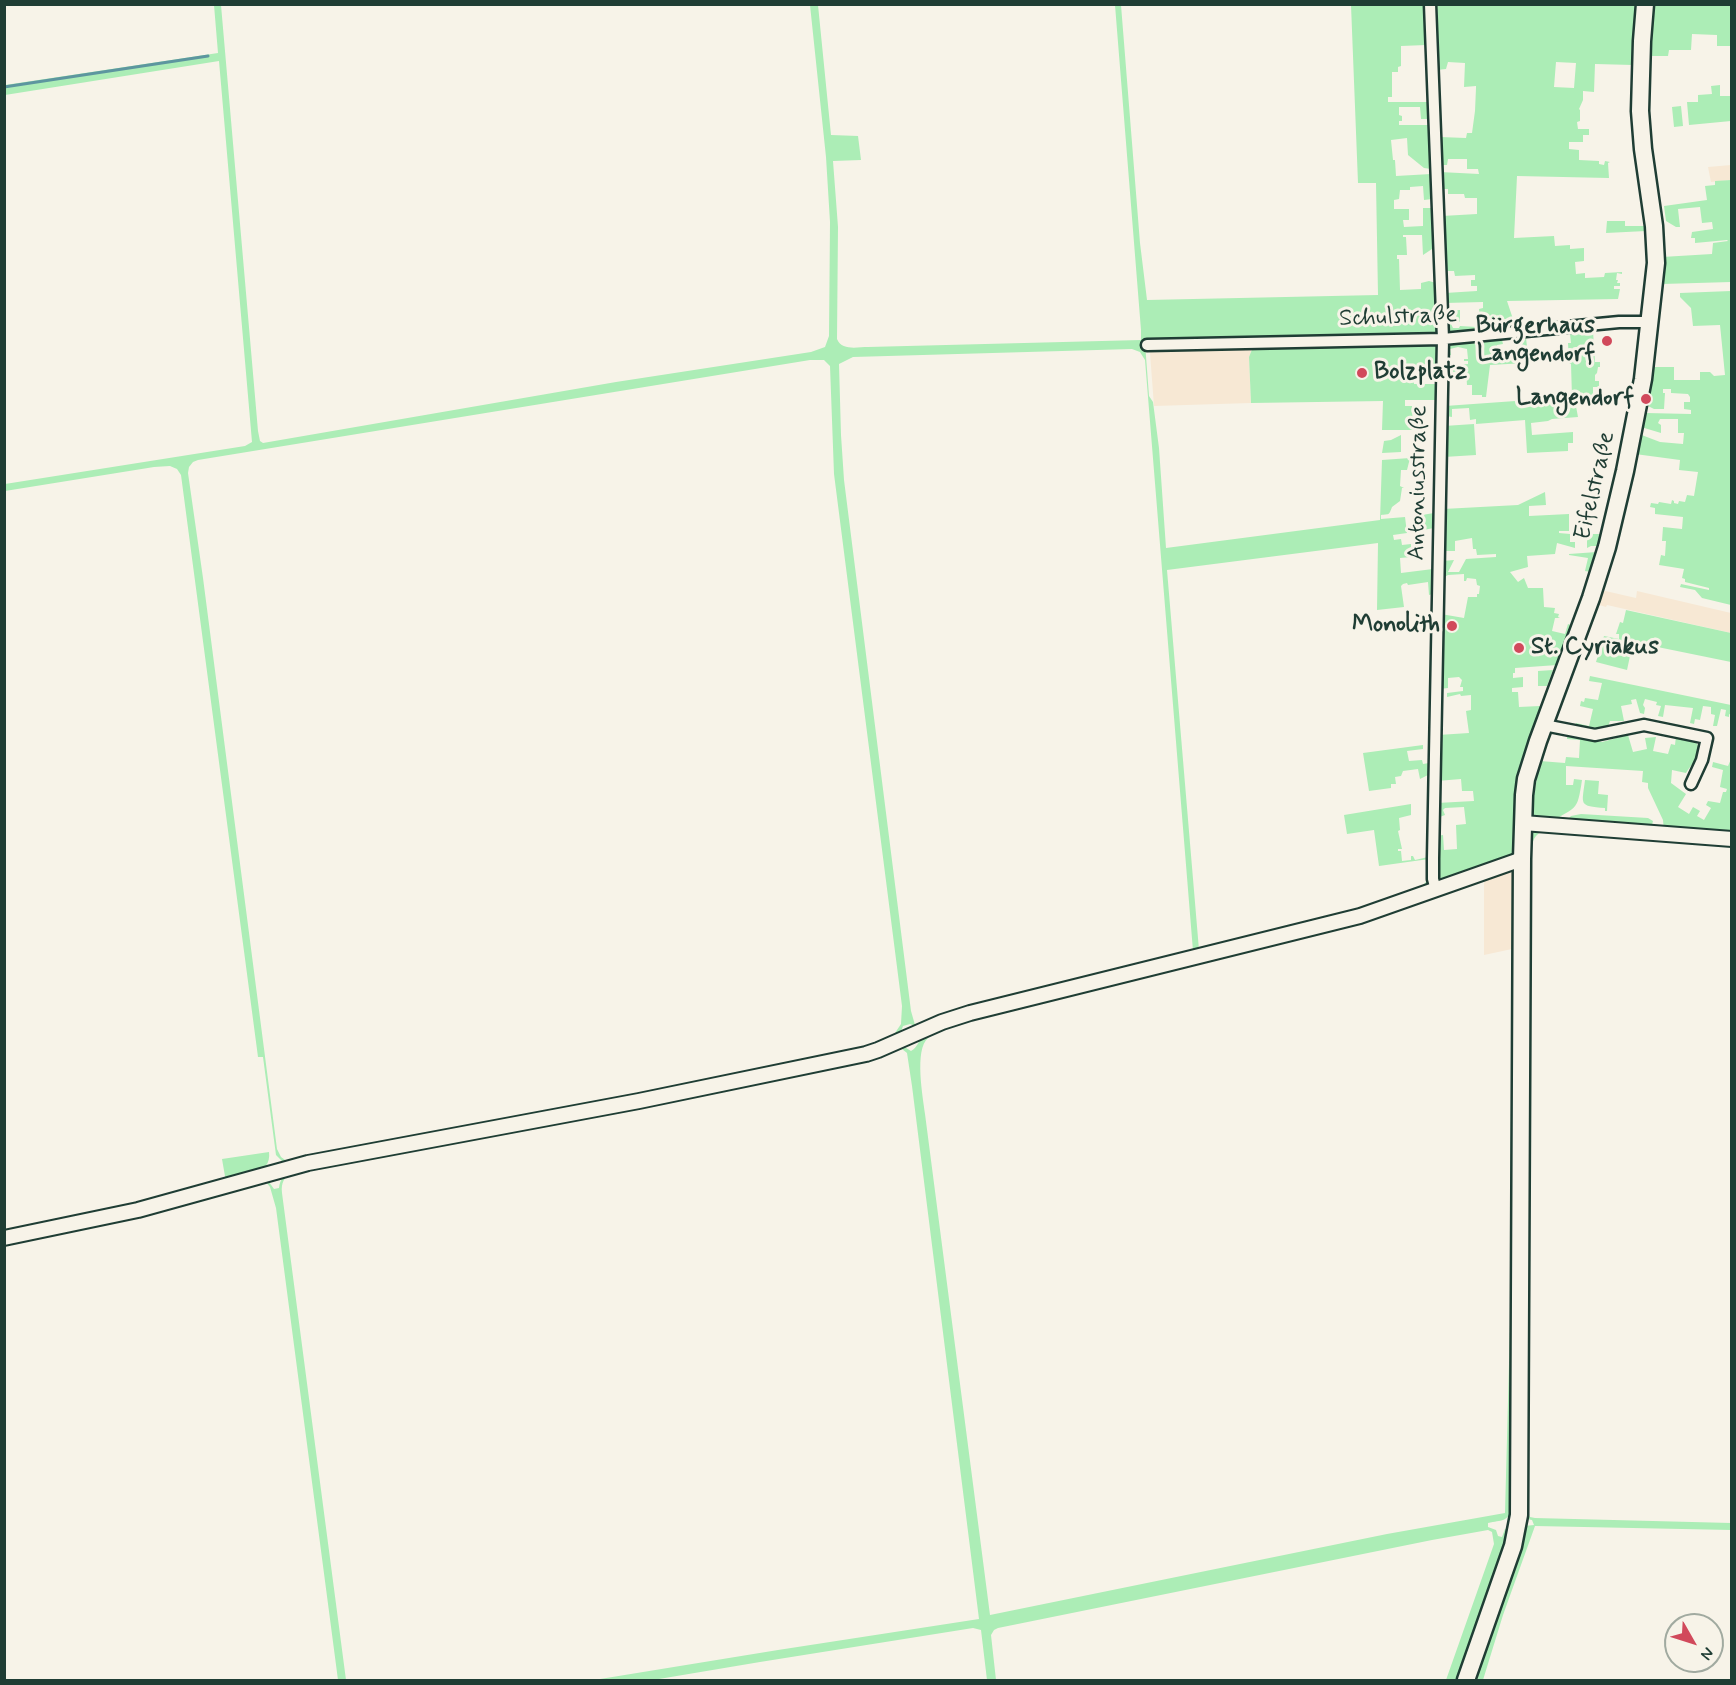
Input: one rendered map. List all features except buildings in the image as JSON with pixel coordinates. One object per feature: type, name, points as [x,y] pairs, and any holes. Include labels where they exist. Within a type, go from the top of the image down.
[{"type":"main road","name":"Eifelstraße","points":[[1466,1680],[1513,1546],[1519,1515],[1522,859],[1526,779],[1591,598],[1614,520],[1640,398],[1656,263],[1654,226],[1643,149],[1640,100],[1645,4]]},
{"type":"street","name":"Antoniusstraße","points":[[1430,4],[1443,339],[1433,858],[1433,879],[1436,890]]},
{"type":"street","name":"Schulstraße","points":[[1147,345],[1443,339],[1619,322],[1649,322]]},
{"type":"street","points":[[1544,726],[1595,735],[1644,725],[1707,738],[1702,760],[1690,784]]},
{"type":"street","points":[[1523,823],[1731,839]]},
{"type":"street","points":[[4,1238],[138,1210],[308,1163],[629,1103],[857,1056],[878,1050],[935,1025],[970,1013],[1360,916],[1522,859]]},
{"type":"shaded area","points":[[1731,165],[1731,180],[1711,182],[1708,167]]},
{"type":"shaded area","points":[[1253,347],[1249,357],[1251,403],[1154,406],[1150,353],[1153,348]]},
{"type":"shaded area","points":[[1601,590],[1636,598],[1637,591],[1731,613],[1731,633],[1596,604]]},
{"type":"shaded area","points":[[1513,868],[1512,949],[1484,955],[1484,878]]},
{"type":"green space","points":[[214,5],[221,5],[258,431],[260,441],[263,443],[616,382],[811,352],[825,347],[829,336],[830,222],[826,157],[810,5],[818,5],[831,135],[858,136],[861,160],[833,161],[838,227],[837,339],[842,345],[855,348],[1141,340],[1115,5],[1121,5],[1140,243],[1147,300],[1378,295],[1376,183],[1358,183],[1351,5],[1427,5],[1428,43],[1401,46],[1401,66],[1398,67],[1398,72],[1392,72],[1392,97],[1388,97],[1388,102],[1428,102],[1429,119],[1421,119],[1420,107],[1399,107],[1402,121],[1399,121],[1399,125],[1429,125],[1431,169],[1424,168],[1408,155],[1407,138],[1391,140],[1396,176],[1431,174],[1432,199],[1424,200],[1423,186],[1410,187],[1410,190],[1400,190],[1399,199],[1394,200],[1394,209],[1409,209],[1409,220],[1403,220],[1404,227],[1423,226],[1423,208],[1432,208],[1432,249],[1423,255],[1422,235],[1403,235],[1406,237],[1407,255],[1397,255],[1397,259],[1399,259],[1400,290],[1421,289],[1421,283],[1429,281],[1436,283],[1437,293],[1439,293],[1440,330],[1436,335],[1145,343],[1149,396],[1153,402],[1159,448],[1166,548],[1380,520],[1382,460],[1410,458],[1407,470],[1401,470],[1400,486],[1404,488],[1402,488],[1400,501],[1392,507],[1389,514],[1381,515],[1381,519],[1405,517],[1407,533],[1393,535],[1394,540],[1401,539],[1402,545],[1411,544],[1411,557],[1400,558],[1401,573],[1433,569],[1433,594],[1429,595],[1428,582],[1403,584],[1401,586],[1404,607],[1377,610],[1378,543],[1167,570],[1199,950],[1364,910],[1419,889],[1426,882],[1429,859],[1379,866],[1374,830],[1347,834],[1344,815],[1411,804],[1411,815],[1399,818],[1400,830],[1398,831],[1402,849],[1398,851],[1401,851],[1402,861],[1411,860],[1411,856],[1415,860],[1428,857],[1430,859],[1431,884],[1424,891],[1360,913],[958,1013],[918,1027],[910,1024],[903,1026],[900,1034],[890,1042],[850,1054],[666,1092],[355,1150],[289,1165],[282,1161],[276,1155],[263,1057],[258,1057],[181,475],[177,469],[170,466],[154,467],[5,491],[5,484],[245,446],[252,442],[219,61],[5,95],[5,85],[218,53]],"holes":[[[1132,349],[1140,352],[1145,360],[1193,951],[986,1002],[915,1025],[911,1011],[844,480],[839,364],[853,357]],[[810,360],[824,360],[830,366],[834,474],[902,1006],[901,1024],[893,1036],[871,1046],[837,1055],[288,1162],[281,1157],[277,1149],[189,467],[198,460]]]},
{"type":"green space","points":[[1432,5],[1640,5],[1633,65],[1595,64],[1594,92],[1583,91],[1583,100],[1579,109],[1580,121],[1577,122],[1578,129],[1589,129],[1589,135],[1583,135],[1583,142],[1569,142],[1569,149],[1579,150],[1579,160],[1599,161],[1599,164],[1604,165],[1605,161],[1610,162],[1608,163],[1609,178],[1517,176],[1514,238],[1554,236],[1555,246],[1570,245],[1570,249],[1584,248],[1584,261],[1575,262],[1576,274],[1585,273],[1585,278],[1604,277],[1605,273],[1622,272],[1622,274],[1617,273],[1616,280],[1620,286],[1614,286],[1614,289],[1620,289],[1618,299],[1507,301],[1516,328],[1453,334],[1446,329],[1445,311],[1460,310],[1460,322],[1453,320],[1451,324],[1453,328],[1477,327],[1477,318],[1480,318],[1479,309],[1483,308],[1483,302],[1445,303],[1445,293],[1477,291],[1477,286],[1471,286],[1471,280],[1475,280],[1475,275],[1455,276],[1454,271],[1444,271],[1442,216],[1477,214],[1477,198],[1465,198],[1464,194],[1448,194],[1448,189],[1441,189],[1440,172],[1479,174],[1478,169],[1467,169],[1467,159],[1448,159],[1447,165],[1442,165],[1440,162],[1440,137],[1466,138],[1467,133],[1472,133],[1476,86],[1464,87],[1465,63],[1448,62],[1446,69],[1437,70]],"holes":[[[1556,62],[1576,63],[1574,88],[1554,87]]]},
{"type":"green space","points":[[1651,5],[1731,5],[1731,46],[1717,46],[1717,35],[1692,34],[1691,50],[1669,50],[1668,56],[1648,56]]},
{"type":"green space","points":[[1720,85],[1720,96],[1731,96],[1731,121],[1689,125],[1687,102],[1698,102],[1698,95],[1712,94],[1711,86]]},
{"type":"green space","points":[[1681,106],[1683,126],[1674,127],[1672,107]]},
{"type":"green space","points":[[1731,180],[1731,282],[1662,284],[1662,257],[1712,254],[1713,243],[1728,241],[1695,243],[1695,238],[1691,238],[1692,232],[1713,229],[1712,222],[1702,223],[1700,207],[1678,209],[1680,227],[1676,227],[1666,221],[1664,206],[1707,200],[1705,186],[1715,185],[1715,181]]},
{"type":"green space","points":[[1607,221],[1625,221],[1625,226],[1645,226],[1646,231],[1606,233]]},
{"type":"green space","points":[[1731,291],[1731,605],[1702,598],[1695,590],[1680,587],[1681,584],[1709,590],[1709,588],[1685,582],[1682,578],[1684,569],[1659,565],[1661,555],[1665,556],[1666,541],[1662,541],[1663,527],[1682,529],[1683,517],[1655,514],[1655,508],[1650,507],[1651,503],[1671,504],[1672,500],[1678,504],[1679,501],[1685,502],[1687,495],[1694,496],[1698,472],[1679,470],[1680,460],[1635,454],[1639,434],[1660,442],[1683,444],[1684,433],[1678,433],[1678,419],[1660,419],[1658,423],[1661,425],[1661,433],[1641,427],[1646,413],[1691,414],[1691,410],[1684,409],[1684,402],[1690,402],[1688,394],[1671,393],[1671,389],[1663,389],[1664,409],[1654,409],[1648,406],[1651,389],[1650,372],[1653,367],[1674,367],[1674,380],[1700,380],[1700,372],[1710,372],[1714,376],[1725,375],[1720,325],[1693,326],[1691,308],[1680,297],[1680,293]]},
{"type":"green space","points":[[1593,331],[1595,362],[1600,362],[1600,367],[1595,375],[1595,381],[1599,381],[1599,387],[1593,387],[1593,396],[1585,397],[1586,402],[1575,401],[1578,417],[1531,423],[1532,435],[1573,432],[1573,443],[1568,443],[1568,451],[1527,453],[1525,420],[1476,424],[1476,419],[1470,420],[1469,408],[1452,409],[1452,417],[1445,416],[1445,406],[1572,397],[1568,343],[1571,343],[1570,334]]},
{"type":"green space","points":[[1526,338],[1528,355],[1521,355],[1521,362],[1526,363],[1490,365],[1486,397],[1472,395],[1472,385],[1467,385],[1466,371],[1451,372],[1452,377],[1445,377],[1445,366],[1468,364],[1468,361],[1464,361],[1468,359],[1467,349],[1458,347],[1450,349],[1451,355],[1446,355],[1446,349],[1450,345],[1502,340],[1503,344],[1497,345],[1498,354],[1511,357],[1511,353],[1517,352],[1516,339]]},
{"type":"green space","points":[[1437,344],[1437,368],[1414,369],[1414,384],[1437,384],[1437,400],[1405,400],[1405,406],[1412,406],[1413,430],[1382,430],[1383,401],[1251,403],[1249,357],[1253,347]]},
{"type":"green space","points":[[1474,424],[1476,455],[1444,457],[1444,426]]},
{"type":"green space","points":[[1401,435],[1401,452],[1382,453],[1384,441]]},
{"type":"green space","points":[[1545,492],[1546,505],[1529,506],[1529,516],[1569,514],[1569,531],[1559,531],[1559,533],[1570,534],[1570,542],[1575,542],[1575,548],[1557,543],[1555,554],[1527,556],[1528,567],[1510,572],[1518,582],[1524,578],[1528,588],[1543,588],[1544,607],[1555,608],[1554,613],[1559,614],[1560,618],[1555,618],[1552,631],[1565,634],[1568,624],[1574,626],[1557,665],[1515,668],[1515,673],[1513,673],[1513,678],[1523,677],[1523,687],[1512,688],[1512,692],[1518,692],[1519,707],[1540,706],[1545,708],[1518,815],[1513,816],[1513,819],[1518,818],[1516,851],[1510,857],[1442,883],[1438,879],[1436,836],[1443,835],[1444,850],[1457,849],[1456,825],[1466,824],[1464,807],[1445,808],[1443,810],[1445,815],[1437,818],[1437,803],[1474,801],[1473,791],[1462,791],[1461,779],[1437,781],[1438,735],[1469,733],[1466,711],[1471,710],[1471,695],[1461,696],[1460,694],[1447,697],[1447,693],[1463,691],[1463,687],[1460,687],[1462,680],[1459,677],[1448,678],[1448,688],[1439,689],[1441,614],[1464,618],[1468,597],[1477,597],[1480,586],[1477,585],[1476,579],[1467,578],[1464,581],[1464,574],[1448,575],[1441,579],[1442,561],[1454,560],[1448,572],[1459,572],[1466,559],[1496,557],[1496,554],[1477,555],[1476,549],[1473,549],[1472,538],[1455,541],[1455,551],[1442,551],[1443,509],[1518,505]]},
{"type":"green space","points":[[1434,513],[1434,528],[1423,530],[1422,519],[1417,520],[1416,516]]},
{"type":"green space","points":[[1587,534],[1602,534],[1598,546],[1587,548]]},
{"type":"green space","points":[[1597,552],[1591,572],[1585,571],[1588,558],[1569,555],[1569,554]]},
{"type":"green space","points":[[1626,610],[1731,633],[1731,662],[1633,642],[1627,670],[1596,662],[1604,636],[1619,639],[1619,634],[1616,634],[1620,622],[1623,623]]},
{"type":"green space","points":[[1553,670],[1547,686],[1538,686],[1538,671]]},
{"type":"green space","points":[[1590,676],[1731,705],[1731,715],[1725,716],[1726,710],[1721,709],[1717,726],[1713,726],[1715,715],[1711,714],[1711,707],[1703,706],[1700,720],[1695,719],[1694,724],[1690,723],[1693,708],[1665,705],[1663,717],[1658,716],[1661,706],[1656,705],[1657,702],[1645,699],[1644,714],[1640,713],[1636,699],[1631,700],[1632,704],[1621,706],[1624,721],[1610,721],[1607,729],[1596,732],[1575,727],[1576,723],[1589,726],[1593,709],[1580,706],[1581,701],[1584,702],[1585,698],[1598,700],[1602,683],[1589,681]]},
{"type":"green space","points":[[1567,735],[1602,742],[1628,735],[1633,752],[1647,749],[1645,738],[1656,737],[1653,751],[1668,754],[1671,744],[1675,745],[1676,736],[1696,742],[1699,750],[1696,758],[1686,773],[1672,770],[1671,783],[1686,794],[1678,807],[1689,814],[1693,807],[1700,811],[1697,816],[1704,820],[1711,808],[1706,805],[1708,801],[1720,803],[1723,792],[1727,789],[1720,787],[1723,770],[1712,767],[1713,762],[1728,766],[1731,759],[1731,831],[1728,833],[1664,831],[1663,820],[1648,788],[1648,783],[1642,782],[1643,771],[1566,766],[1566,785],[1573,785],[1574,779],[1582,780],[1577,804],[1550,823],[1530,817],[1540,761],[1565,763],[1566,757],[1579,758],[1580,740],[1567,739]]},
{"type":"green space","points":[[1423,745],[1423,749],[1407,751],[1409,761],[1422,760],[1423,764],[1429,763],[1428,775],[1420,779],[1418,769],[1403,771],[1401,776],[1395,777],[1396,784],[1391,784],[1391,788],[1369,791],[1363,753]]},
{"type":"green space","points":[[1585,780],[1599,781],[1598,794],[1608,795],[1607,811],[1605,808],[1584,803]]},
{"type":"green space","points":[[1581,814],[1648,818],[1653,821],[1651,829],[1566,821],[1571,816]]},
{"type":"green space","points":[[1533,830],[1545,831],[1534,838],[1531,852],[1528,1514],[1535,1518],[1731,1523],[1731,1530],[1535,1526],[1503,1615],[1483,1680],[1471,1680],[1524,1526],[1534,1525],[1532,1520],[1527,1519],[1530,834]]},
{"type":"green space","points":[[1509,867],[1516,871],[1518,874],[1514,1508],[1501,1521],[1488,1523],[1488,1527],[1496,1530],[1498,1536],[1502,1537],[1505,1529],[1509,1528],[1511,1536],[1461,1680],[1446,1680],[1494,1544],[1492,1532],[1488,1530],[998,1628],[991,1635],[996,1680],[987,1680],[981,1630],[973,1628],[653,1680],[594,1680],[979,1619],[912,1086],[907,1053],[902,1049],[848,1064],[620,1110],[312,1167],[286,1177],[282,1193],[346,1680],[338,1680],[276,1208],[270,1187],[266,1182],[260,1181],[156,1213],[5,1244],[5,1241],[172,1205],[259,1180],[269,1182],[274,1189],[279,1188],[287,1173],[315,1164],[629,1106],[848,1061],[897,1047],[903,1046],[911,1051],[927,1033],[959,1019],[1337,925],[1393,909],[1486,874],[1488,877],[1386,915],[957,1023],[928,1038],[921,1053],[920,1074],[990,1615],[1387,1534],[1505,1513],[1510,1326],[1512,869],[1495,875],[1496,871]]},
{"type":"green space","points":[[269,1152],[269,1160],[261,1170],[255,1174],[226,1182],[222,1159]]},
{"type":"waterway","points":[[4,87],[208,56]]},
{"type":"place","name":"Bürgerhaus Langendorf","points":[[1607,341]]},
{"type":"place","name":"Bolzplatz","points":[[1362,373]]},
{"type":"place","name":"Langendorf","points":[[1646,399]]},
{"type":"place","name":"Monolith","points":[[1452,626]]},
{"type":"place","name":"St. Cyriakus","points":[[1519,648]]}]
